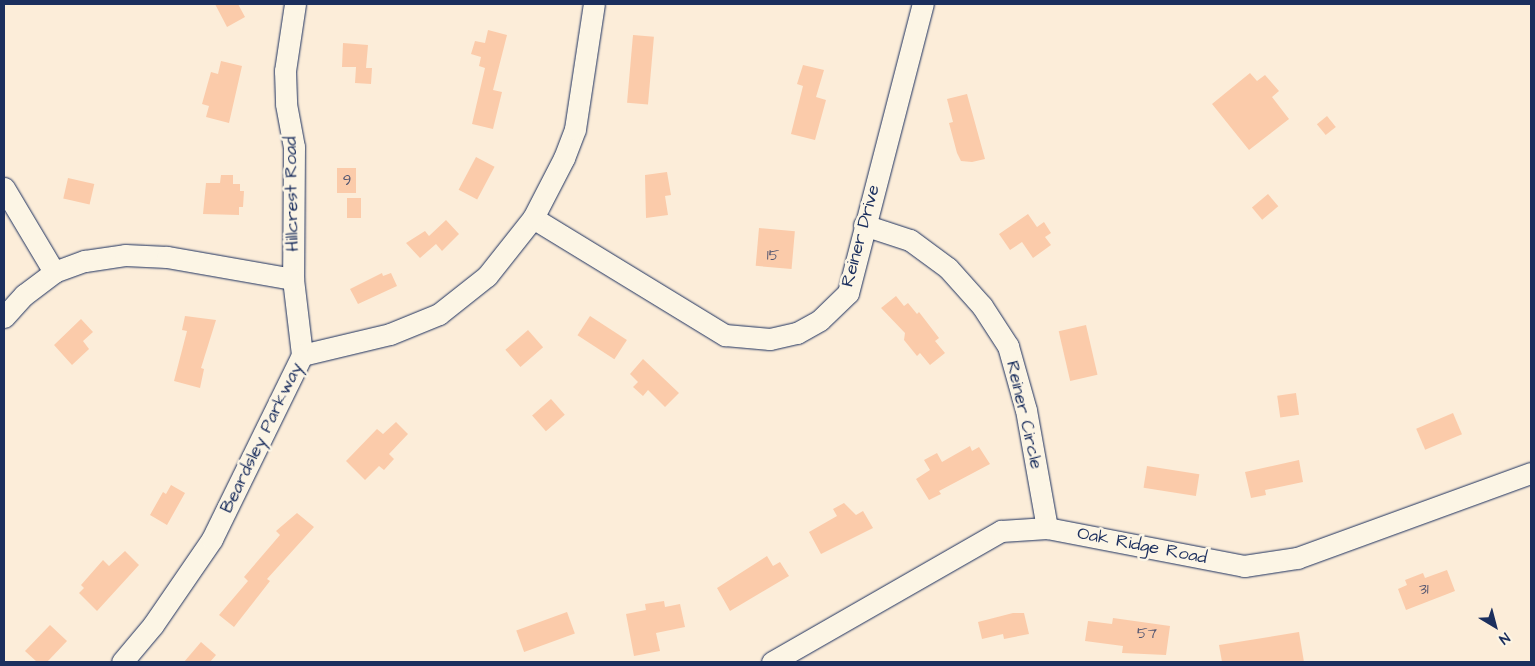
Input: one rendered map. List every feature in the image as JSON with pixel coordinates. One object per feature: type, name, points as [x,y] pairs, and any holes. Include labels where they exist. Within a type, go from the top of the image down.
[{"type":"street","name":"Hillcrest Road","points":[[295,4],[285,71],[286,104],[295,156],[293,279],[302,355]]},
{"type":"street","name":"Beardsley Parkway","points":[[122,662],[153,625],[212,539],[302,355],[390,334],[439,314],[487,276],[534,218],[564,158],[575,129],[594,4]]},
{"type":"street","name":"Reiner Drive","points":[[534,218],[725,335],[770,340],[797,333],[838,306],[848,293],[922,4]]},
{"type":"street","points":[[4,188],[54,272]]},
{"type":"street","name":"Reiner Circle","points":[[864,226],[910,240],[948,268],[982,306],[1008,346],[1026,410],[1047,528]]},
{"type":"street","points":[[4,317],[24,295],[54,272],[85,260],[125,254],[166,258],[293,279]]},
{"type":"street","name":"Oak Ridge Road","points":[[772,662],[1002,531],[1047,528],[1244,566],[1297,558],[1531,473]]},
{"type":"building","points":[[215,4],[238,4],[245,17],[227,27]]},
{"type":"building","points":[[488,30],[507,35],[493,90],[502,92],[493,129],[472,124],[485,68],[479,66],[481,57],[471,54],[475,41],[485,43]]},
{"type":"building","points":[[633,35],[654,37],[648,105],[627,103]]},
{"type":"building","points":[[343,43],[368,45],[366,68],[372,68],[371,84],[355,83],[356,67],[342,67]]},
{"type":"building","points":[[221,61],[242,66],[229,123],[206,117],[209,106],[202,104],[211,72],[218,74]]},
{"type":"building","points":[[803,65],[824,70],[816,97],[826,100],[815,140],[791,134],[803,86],[797,84]]},
{"type":"building","points":[[1250,73],[1257,81],[1265,75],[1279,91],[1272,97],[1289,119],[1249,150],[1212,104]]},
{"type":"building","points":[[967,94],[985,159],[972,162],[961,161],[957,153],[949,123],[953,122],[947,99]]},
{"type":"building","points":[[1327,116],[1336,127],[1326,135],[1317,124]]},
{"type":"building","points":[[476,157],[495,167],[477,200],[459,190]]},
{"type":"building","points":[[337,168],[356,168],[356,193],[337,193]]},
{"type":"building","points":[[667,172],[671,195],[665,196],[668,215],[646,218],[645,175]]},
{"type":"building","points":[[221,175],[233,175],[233,184],[240,184],[240,191],[244,191],[243,207],[239,207],[239,215],[203,214],[206,183],[220,183]]},
{"type":"building","points":[[68,178],[94,184],[90,205],[63,198]]},
{"type":"building","points":[[1268,194],[1278,206],[1262,220],[1252,207]]},
{"type":"building","points":[[347,198],[361,198],[361,218],[347,218]]},
{"type":"building","points":[[1028,214],[1037,227],[1044,222],[1051,233],[1045,237],[1051,245],[1033,258],[1022,242],[1010,250],[999,234]]},
{"type":"building","points":[[446,220],[459,234],[442,251],[436,244],[420,258],[406,243],[425,231],[429,236]]},
{"type":"building","points":[[759,228],[795,231],[792,269],[756,266]]},
{"type":"building","points":[[382,273],[383,276],[391,273],[397,286],[358,304],[350,289]]},
{"type":"building","points":[[896,296],[904,306],[908,303],[917,314],[919,312],[939,338],[935,341],[945,353],[930,365],[920,353],[917,356],[904,340],[905,333],[881,308]]},
{"type":"building","points":[[185,316],[216,320],[201,368],[204,369],[200,388],[174,381],[187,331],[182,330]]},
{"type":"building","points":[[590,316],[627,340],[614,359],[577,335]]},
{"type":"building","points":[[81,319],[93,332],[83,341],[89,349],[72,365],[54,345]]},
{"type":"building","points":[[1086,325],[1097,375],[1070,381],[1059,331]]},
{"type":"building","points":[[528,330],[543,347],[520,367],[505,350]]},
{"type":"building","points":[[643,359],[679,393],[665,407],[648,390],[643,396],[633,387],[638,382],[630,374]]},
{"type":"building","points":[[1296,393],[1299,415],[1280,417],[1277,396]]},
{"type":"building","points":[[551,399],[565,415],[546,431],[532,415]]},
{"type":"building","points":[[1453,413],[1462,434],[1425,450],[1416,429]]},
{"type":"building","points":[[396,422],[408,434],[389,454],[394,459],[384,470],[379,466],[365,480],[346,461],[377,429],[383,434]]},
{"type":"building","points":[[970,446],[972,451],[979,447],[990,464],[939,491],[941,494],[929,500],[916,479],[930,470],[924,460],[937,453],[942,462]]},
{"type":"building","points":[[1299,460],[1303,482],[1265,490],[1266,495],[1251,498],[1245,472]]},
{"type":"building","points":[[1147,466],[1199,474],[1196,496],[1144,488]]},
{"type":"building","points":[[171,485],[185,493],[167,525],[150,515],[163,492],[166,494]]},
{"type":"building","points":[[844,503],[856,515],[863,511],[873,528],[821,554],[809,532],[837,516],[833,509]]},
{"type":"building","points":[[297,513],[314,527],[267,579],[270,581],[234,627],[219,615],[248,581],[244,577],[280,535],[276,531]]},
{"type":"building","points":[[125,551],[139,565],[97,611],[79,593],[84,588],[81,585],[103,560],[109,566]]},
{"type":"building","points":[[767,556],[773,566],[780,562],[789,576],[730,611],[717,588]]},
{"type":"building","points":[[1447,570],[1455,591],[1406,610],[1398,589],[1407,585],[1405,580],[1423,573],[1425,578]]},
{"type":"building","points":[[664,601],[665,607],[680,604],[685,627],[656,633],[660,651],[634,656],[626,614],[646,610],[645,604]]},
{"type":"building","points":[[567,612],[575,634],[524,652],[516,630]]},
{"type":"building","points":[[1013,613],[1024,613],[1029,634],[1004,639],[1003,634],[982,639],[978,622]]},
{"type":"building","points":[[1113,618],[1170,626],[1166,655],[1122,653],[1123,646],[1085,641],[1088,621],[1112,624]]},
{"type":"building","points":[[50,625],[67,641],[47,662],[37,662],[25,651]]},
{"type":"building","points":[[1299,632],[1304,662],[1222,662],[1219,645]]},
{"type":"building","points":[[201,642],[216,655],[210,662],[184,662]]}]
